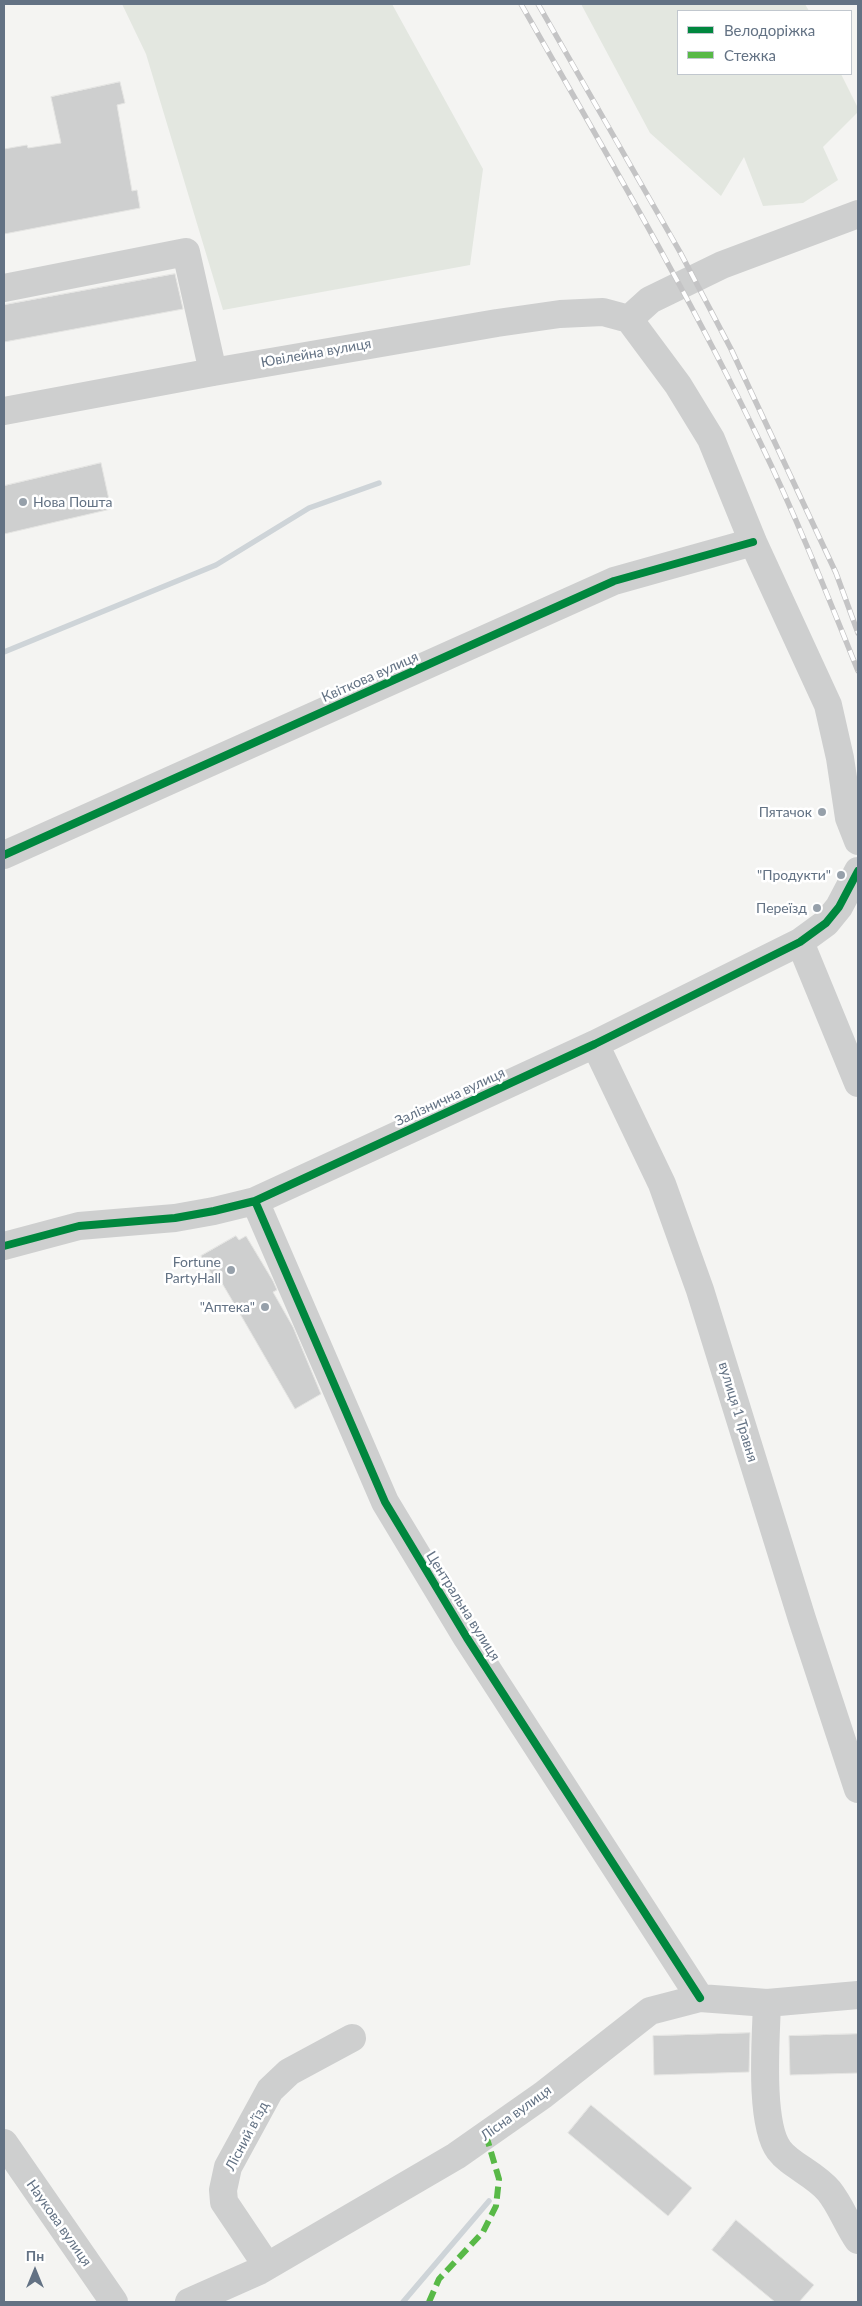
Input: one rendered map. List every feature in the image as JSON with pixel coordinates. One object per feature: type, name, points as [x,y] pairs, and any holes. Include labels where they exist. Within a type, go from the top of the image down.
[{"type":"street","points":[[858,214],[722,265],[650,300],[629,318],[678,385],[711,439],[753,542],[828,705],[840,758],[849,818],[858,841]]},
{"type":"street","points":[[4,288],[186,252],[213,372]]},
{"type":"street","name":"Ювілейна вулиця","points":[[4,411],[433,333],[560,314],[603,312],[629,318]]},
{"type":"street","name":"Квіткова вулиця","points":[[4,855],[614,581],[753,542]]},
{"type":"street","name":"Залізнична вулиця","points":[[4,1246],[80,1226],[175,1218],[255,1201],[595,1044],[800,942],[826,923],[840,907],[858,871]]},
{"type":"street","points":[[800,942],[858,1083]]},
{"type":"street","name":"вулиця 1 Травня","points":[[595,1044],[662,1184],[700,1290],[802,1618],[858,1790]]},
{"type":"street","name":"Центральна вулиця","points":[[255,1201],[385,1502],[467,1638],[700,1998]]},
{"type":"street","name":"Лісна вулиця","points":[[189,2302],[267,2266],[456,2156],[543,2095],[650,2011],[700,1998],[767,2003],[858,1995]]},
{"type":"street","points":[[767,2003],[766,2060],[770,2129],[778,2149],[786,2158],[808,2171],[828,2190],[858,2240]]},
{"type":"street","name":"Лісний в’їзд","points":[[267,2266],[224,2202],[222,2190],[228,2167],[270,2090],[289,2072],[352,2038]]},
{"type":"street","name":"Наукова вулиця","points":[[4,2143],[114,2302]]},
{"type":"shaded area","points":[[122,4],[392,4],[483,169],[470,265],[223,310],[146,54]]},
{"type":"shaded area","points":[[581,4],[805,4],[808,10],[677,10],[677,75],[842,75],[858,108],[858,112],[823,147],[838,180],[803,203],[763,206],[744,157],[721,196],[650,133]]},
{"type":"building","points":[[120,82],[125,103],[117,105],[132,191],[137,190],[140,208],[4,234],[4,149],[27,145],[28,148],[61,143],[51,97]]},
{"type":"building","points":[[175,274],[183,309],[4,342],[4,305]]},
{"type":"building","points":[[101,463],[111,509],[4,534],[4,486]]},
{"type":"building","points":[[236,1236],[239,1240],[246,1236],[273,1281],[277,1290],[273,1292],[293,1327],[321,1394],[295,1409],[219,1278],[215,1280],[201,1256]]},
{"type":"building","points":[[750,2033],[749,2072],[654,2075],[653,2036]]},
{"type":"building","points":[[858,2034],[858,2073],[790,2075],[789,2036]]},
{"type":"building","points":[[591,2105],[692,2188],[668,2216],[568,2133]]},
{"type":"building","points":[[736,2220],[814,2285],[799,2302],[775,2302],[712,2250]]},
{"type":"waterway","points":[[4,652],[216,565],[309,508],[379,483]]},
{"type":"waterway","points":[[403,2302],[489,2201]]},
{"type":"railway","points":[[521,4],[644,221],[732,386],[786,498],[858,671]]},
{"type":"railway","points":[[538,4],[680,252],[731,349],[836,573],[858,633]]},
{"type":"marked path","points":[[429,2302],[439,2279],[483,2232],[496,2206],[499,2179],[486,2135]]},
{"type":"cycle path","points":[[4,855],[614,581],[753,542]]},
{"type":"cycle path","points":[[4,1246],[79,1226],[175,1218],[255,1201],[595,1044],[800,942],[826,923],[839,907],[858,871]]},
{"type":"cycle path","points":[[255,1201],[385,1502],[467,1638],[700,1998]]},
{"type":"place","name":"Нова Пошта","points":[[23,502]]},
{"type":"place","name":"Пятачок","points":[[822,812]]},
{"type":"place","name":"\"Продукти\"","points":[[841,875]]},
{"type":"place","name":"Переїзд","points":[[817,908]]},
{"type":"place","name":"Fortune PartyHall","points":[[231,1270]]},
{"type":"place","name":"\"Аптека\"","points":[[265,1307]]}]
